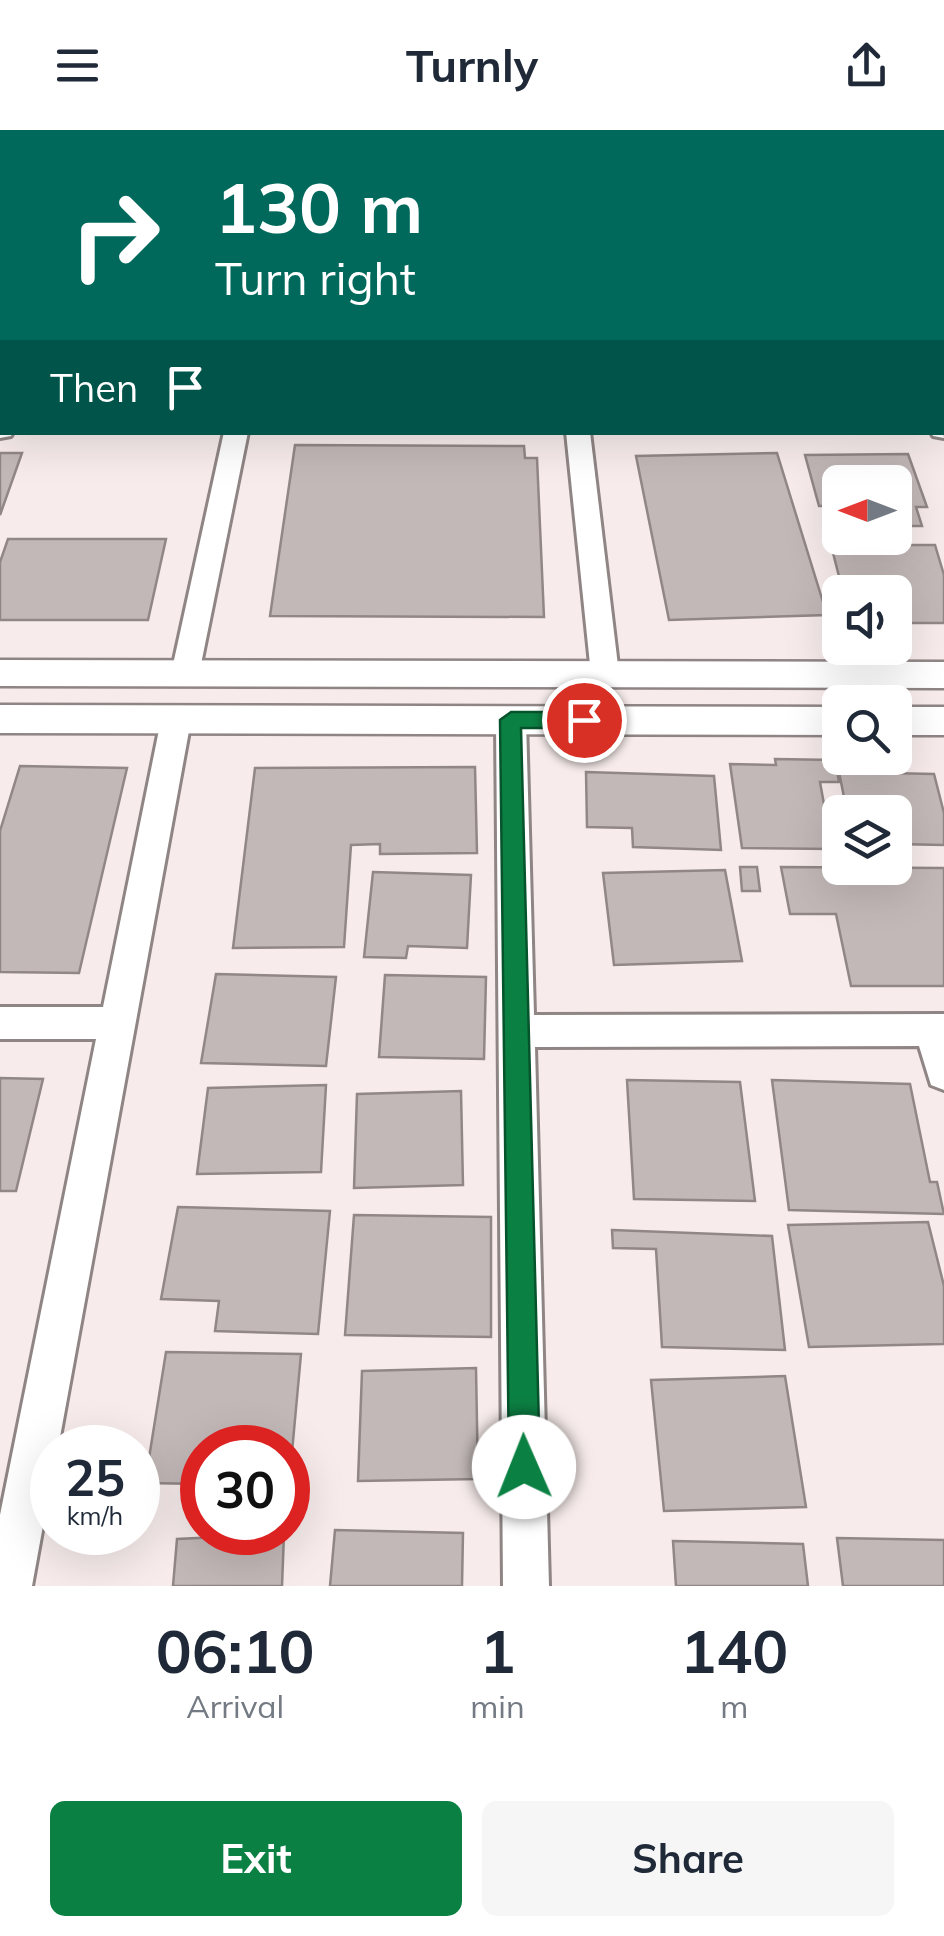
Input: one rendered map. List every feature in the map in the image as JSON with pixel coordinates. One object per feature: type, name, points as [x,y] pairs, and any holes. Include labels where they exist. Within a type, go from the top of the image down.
[{"type":"street","points":[[185,674],[235,435]]},
{"type":"street","points":[[578,435],[606,674]]},
{"type":"street","points":[[0,673],[944,675]]},
{"type":"street","points":[[176,720],[606,674]]},
{"type":"street","points":[[0,720],[822,721]]},
{"type":"street","points":[[9,1586],[15,1478],[118,1023],[176,720]]},
{"type":"street","points":[[511,720],[526,1586]]},
{"type":"street","points":[[912,721],[944,721]]},
{"type":"street","points":[[0,1023],[118,1023]]},
{"type":"street","points":[[516,1031],[939,1030],[944,1073]]},
{"type":"building","points":[[295,445],[524,446],[525,458],[537,458],[544,617],[270,616]]},
{"type":"building","points":[[0,453],[22,453],[0,515]]},
{"type":"building","points":[[777,453],[822,599],[822,615],[669,620],[636,456]]},
{"type":"building","points":[[908,454],[912,465],[822,465],[819,506],[805,455]]},
{"type":"building","points":[[912,465],[927,507],[916,507],[922,526],[912,526]]},
{"type":"building","points":[[8,539],[166,539],[148,620],[0,620],[0,562]]},
{"type":"building","points":[[912,545],[935,545],[944,575],[944,623],[912,623],[912,575],[839,575],[834,555],[912,555]]},
{"type":"building","points":[[775,759],[822,760],[822,775],[838,775],[839,782],[820,782],[822,849],[742,848],[730,764],[776,765]]},
{"type":"building","points":[[20,766],[127,768],[79,973],[0,972],[0,831]]},
{"type":"building","points":[[475,767],[477,853],[380,854],[380,844],[351,845],[344,947],[233,948],[255,768]]},
{"type":"building","points":[[586,772],[714,776],[721,850],[633,847],[632,828],[587,827]]},
{"type":"building","points":[[934,774],[944,813],[944,845],[912,844],[912,795],[844,795],[840,775]]},
{"type":"building","points":[[740,867],[757,867],[760,891],[742,891]]},
{"type":"building","points":[[781,867],[822,867],[822,885],[912,885],[912,868],[944,868],[944,986],[851,986],[836,914],[790,914]]},
{"type":"building","points":[[725,870],[742,961],[614,965],[603,873]]},
{"type":"building","points":[[373,872],[471,875],[467,948],[408,946],[406,958],[364,957]]},
{"type":"building","points":[[216,974],[336,977],[326,1066],[201,1063]]},
{"type":"building","points":[[385,975],[486,977],[484,1059],[379,1057]]},
{"type":"building","points":[[0,1078],[43,1079],[16,1191],[0,1191]]},
{"type":"building","points":[[627,1080],[740,1082],[755,1201],[634,1199]]},
{"type":"building","points":[[772,1080],[910,1084],[930,1182],[937,1182],[944,1214],[789,1210]]},
{"type":"building","points":[[326,1085],[321,1172],[197,1174],[208,1088]]},
{"type":"building","points":[[461,1091],[463,1185],[354,1188],[357,1094]]},
{"type":"building","points":[[178,1207],[330,1211],[318,1334],[215,1331],[219,1301],[161,1299]]},
{"type":"building","points":[[354,1215],[491,1217],[491,1337],[345,1335]]},
{"type":"building","points":[[928,1222],[944,1286],[944,1344],[809,1347],[788,1225]]},
{"type":"building","points":[[612,1230],[772,1236],[785,1350],[662,1347],[656,1249],[613,1248]]},
{"type":"building","points":[[166,1352],[301,1354],[294,1425],[180,1425],[180,1484],[160,1483],[160,1425],[154,1425]]},
{"type":"building","points":[[476,1368],[478,1479],[358,1481],[362,1371]]},
{"type":"building","points":[[785,1376],[806,1507],[664,1511],[651,1380]]},
{"type":"building","points":[[335,1530],[463,1533],[462,1586],[330,1586]]},
{"type":"building","points":[[837,1538],[944,1540],[944,1586],[843,1586]]},
{"type":"building","points":[[177,1539],[180,1555],[283,1555],[282,1586],[173,1586]]},
{"type":"building","points":[[673,1541],[803,1544],[808,1586],[676,1586]]},
{"type":"route","points":[[524,1467],[511,720],[584,720]]}]
